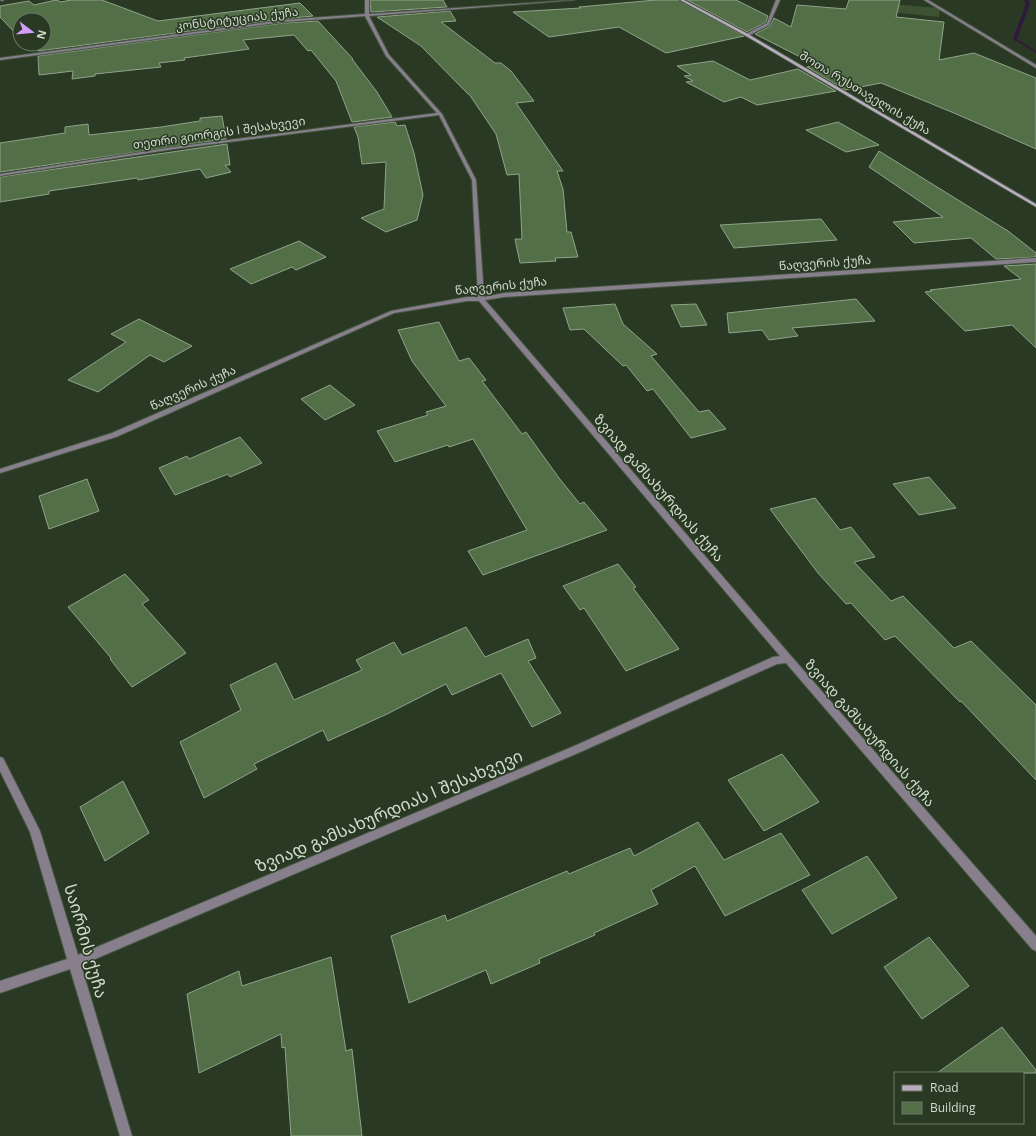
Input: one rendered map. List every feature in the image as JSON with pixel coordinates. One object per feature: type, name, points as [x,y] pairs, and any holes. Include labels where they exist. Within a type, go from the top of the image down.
[{"type":"main road","name":"შოთა რუსთაველის ქუჩა","points":[[682,0],[747,35],[1036,206]]},
{"type":"street","points":[[368,0],[367,16],[387,55],[440,114],[474,180],[481,299]]},
{"type":"street","name":"კონსტიტუციას ქუჩა","points":[[0,59],[283,21],[572,0]]},
{"type":"street","points":[[747,35],[768,24],[778,0]]},
{"type":"street","points":[[926,0],[1036,67]]},
{"type":"street","name":"თეთრი გიორგის I შესახვევი","points":[[0,175],[174,148],[440,114]]},
{"type":"street","name":"წაღვერის ქუჩა","points":[[0,471],[114,435],[393,312],[467,299],[481,299],[504,295],[1036,260]]},
{"type":"street","name":"ზვიად გამსახურდიას ქუჩა","points":[[481,299],[788,659],[1036,944]]},
{"type":"street","name":"ზვიად გამსახურდიას I შესახვევი","points":[[0,987],[74,962],[568,753],[776,660],[788,659]]},
{"type":"street","name":"საირმის ქუჩა","points":[[0,761],[35,831],[126,1136]]},
{"type":"green space","points":[[891,4],[940,8],[939,17],[889,12]]},
{"type":"building","points":[[56,0],[61,2],[71,0],[102,0],[158,21],[300,3],[313,16],[52,49],[52,12],[12,12],[12,30],[0,17],[0,6],[29,1],[34,5]]},
{"type":"building","points":[[370,0],[443,0],[447,7],[371,12]]},
{"type":"building","points":[[656,0],[679,0],[744,36],[666,53],[619,27],[549,37],[513,12],[581,8],[579,7]]},
{"type":"building","points":[[687,0],[736,0],[768,16],[766,22],[747,32]]},
{"type":"building","points":[[849,0],[900,0],[896,17],[944,22],[939,60],[974,53],[1036,78],[1036,149],[881,83],[845,90],[807,67],[816,65],[755,34],[770,26],[774,18],[791,27],[797,5],[846,9]]},
{"type":"building","points":[[450,11],[456,21],[441,22],[495,63],[501,63],[511,71],[534,101],[516,103],[563,171],[557,171],[563,189],[567,232],[571,232],[578,257],[555,258],[556,261],[520,263],[515,239],[522,239],[519,174],[507,175],[496,134],[469,94],[421,46],[377,17]]},
{"type":"building","points":[[318,21],[353,59],[377,92],[392,117],[352,122],[336,81],[311,50],[308,51],[294,35],[243,40],[249,49],[159,63],[161,67],[95,74],[95,76],[72,79],[73,71],[39,75],[38,56],[283,23]]},
{"type":"building","points":[[713,61],[750,80],[798,69],[836,91],[757,105],[741,97],[724,102],[686,82],[693,81],[684,76],[691,75],[677,66]]},
{"type":"building","points":[[222,116],[226,139],[0,172],[0,143],[65,133],[65,127],[88,124],[89,135],[161,127],[200,121],[200,118]]},
{"type":"building","points":[[395,122],[397,126],[405,125],[414,153],[423,195],[417,220],[386,232],[361,218],[384,209],[386,162],[362,164],[358,137],[354,127]]},
{"type":"building","points":[[838,122],[879,145],[846,152],[806,130]]},
{"type":"building","points":[[227,144],[230,165],[225,165],[231,172],[206,178],[200,169],[138,180],[137,178],[49,191],[49,194],[0,202],[0,177]]},
{"type":"building","points":[[879,151],[1008,231],[1036,253],[1036,257],[996,259],[971,238],[914,243],[893,222],[943,217],[869,167]]},
{"type":"building","points":[[821,219],[837,240],[734,248],[720,225]]},
{"type":"building","points":[[299,241],[326,257],[296,270],[292,267],[251,284],[230,269]]},
{"type":"building","points":[[1036,264],[1036,348],[1012,325],[965,331],[925,292],[932,291],[930,290],[1021,279],[1004,266]]},
{"type":"building","points":[[856,299],[875,321],[792,328],[798,336],[769,340],[762,330],[729,333],[727,313]]},
{"type":"building","points":[[615,304],[623,324],[657,354],[651,356],[699,412],[709,410],[726,429],[691,438],[653,389],[647,391],[626,365],[623,366],[584,329],[570,330],[563,308]]},
{"type":"building","points":[[696,304],[707,325],[681,327],[671,305]]},
{"type":"building","points":[[139,319],[192,346],[164,362],[150,355],[98,392],[68,380],[126,342],[111,334]]},
{"type":"building","points":[[439,322],[459,361],[469,358],[486,380],[482,381],[522,434],[526,432],[559,478],[580,504],[584,502],[607,530],[483,575],[468,551],[527,530],[473,439],[449,447],[448,445],[395,462],[377,431],[428,415],[426,412],[446,406],[412,361],[398,330]]},
{"type":"building","points":[[330,385],[355,405],[325,420],[301,399]]},
{"type":"building","points":[[240,437],[262,463],[230,477],[228,474],[175,495],[159,468],[187,456],[189,459]]},
{"type":"building","points":[[929,477],[956,508],[919,515],[893,484]]},
{"type":"building","points":[[87,479],[99,511],[49,529],[39,496]]},
{"type":"building","points":[[815,498],[840,530],[851,527],[875,557],[854,562],[891,601],[903,596],[954,648],[971,641],[1036,705],[1036,780],[961,701],[960,702],[895,636],[885,640],[851,603],[846,604],[818,573],[770,509]]},
{"type":"building","points":[[618,564],[636,587],[633,588],[679,649],[626,671],[584,608],[580,610],[563,586]]},
{"type":"building","points":[[125,574],[149,600],[142,604],[186,653],[132,687],[110,659],[111,658],[68,607]]},
{"type":"building","points":[[466,627],[485,657],[528,639],[536,658],[528,661],[561,713],[532,727],[501,673],[452,695],[446,684],[387,714],[328,741],[323,730],[254,764],[257,769],[204,798],[180,742],[241,710],[230,685],[276,663],[294,700],[362,670],[356,660],[394,642],[402,655]]},
{"type":"building","points":[[782,754],[819,802],[764,831],[728,780]]},
{"type":"building","points":[[123,781],[149,833],[105,861],[80,807]]},
{"type":"building","points":[[698,822],[724,860],[781,833],[810,875],[725,916],[695,866],[651,890],[658,904],[594,933],[595,935],[539,959],[540,963],[491,984],[486,970],[409,1003],[391,936],[445,915],[447,921],[567,871],[569,874],[630,848],[634,856]]},
{"type":"building","points":[[867,856],[897,898],[832,934],[802,890]]},
{"type":"building","points":[[929,937],[969,986],[922,1019],[884,967]]},
{"type":"building","points":[[331,957],[346,1051],[352,1049],[362,1136],[291,1136],[285,1047],[282,1048],[281,1034],[199,1073],[187,994],[239,971],[242,986]]},
{"type":"building","points":[[1002,1027],[1036,1070],[1036,1073],[938,1072]]},
{"type":"waterway","points":[[1026,0],[1028,4],[1015,39],[1036,52]]}]
